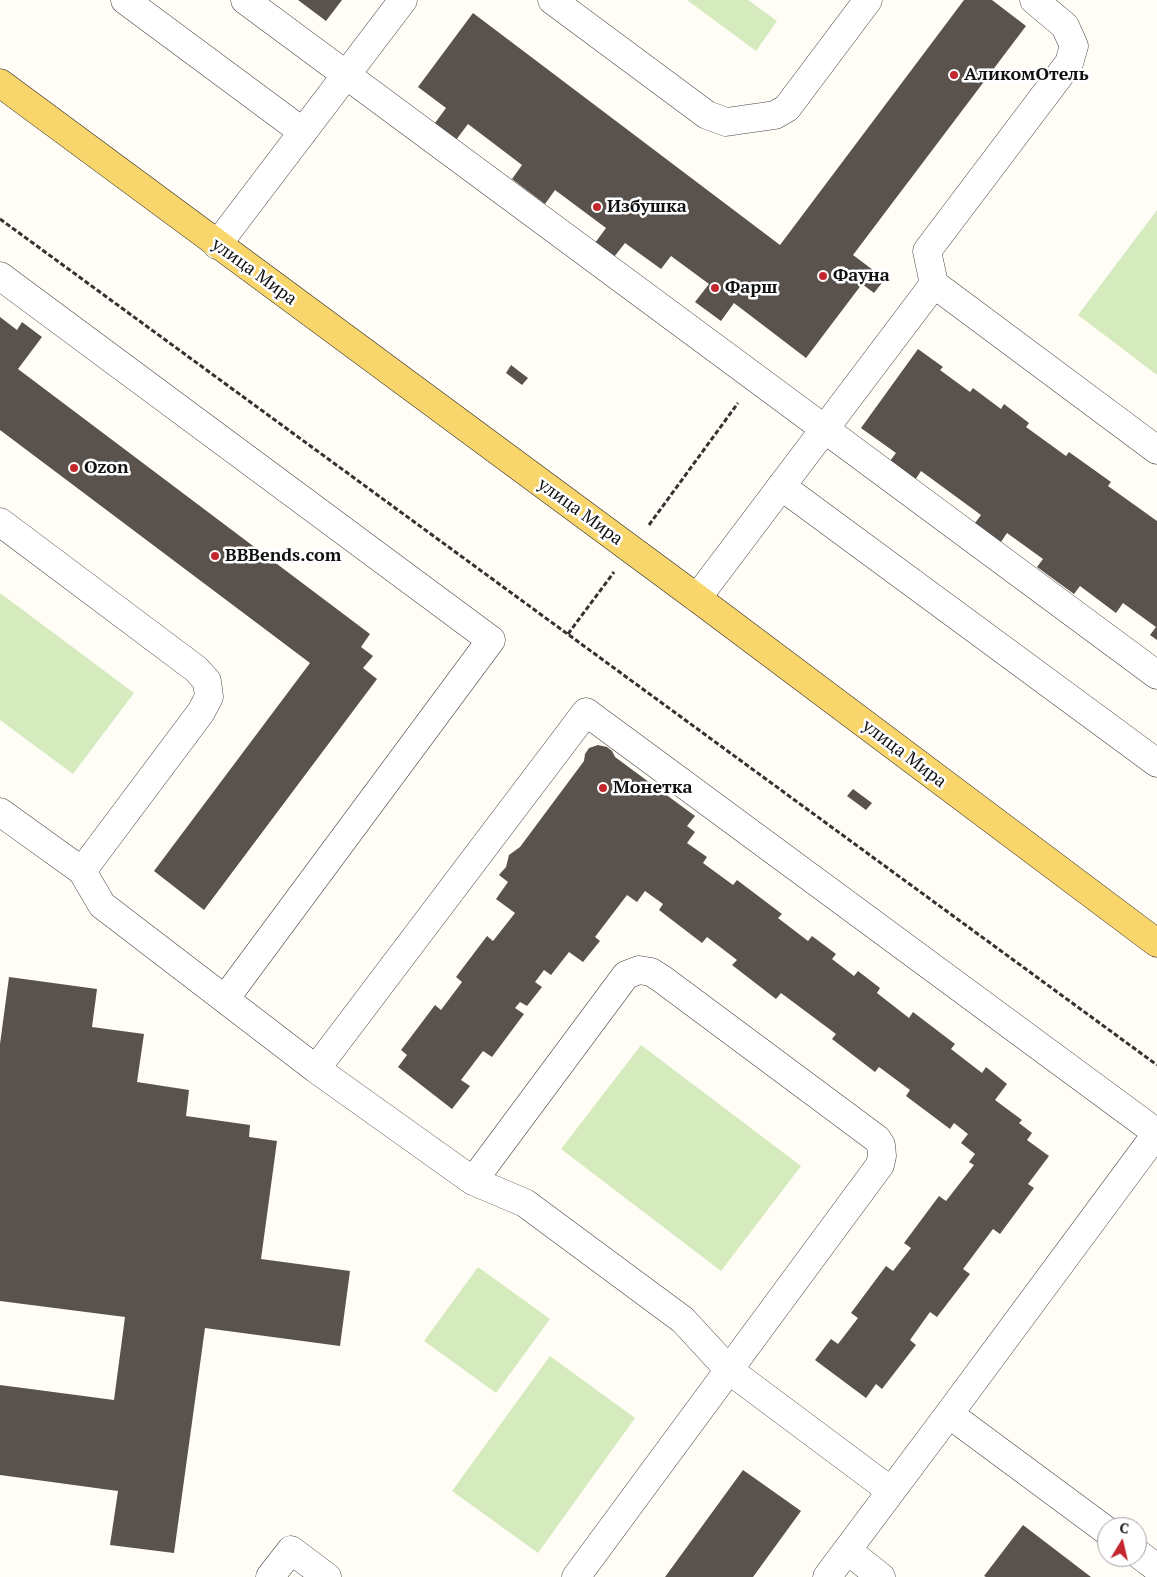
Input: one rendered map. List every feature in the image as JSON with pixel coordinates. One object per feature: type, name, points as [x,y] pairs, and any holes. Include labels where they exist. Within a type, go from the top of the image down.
[{"type":"main road","name":"улица Мира","points":[[2,88],[631,549],[1157,943]]},
{"type":"lane","points":[[125,0],[303,132]]},
{"type":"lane","points":[[245,0],[1157,675]]},
{"type":"lane","points":[[217,245],[403,0]]},
{"type":"lane","points":[[552,0],[707,115],[726,122],[774,115],[787,108],[868,0]]},
{"type":"lane","points":[[1034,0],[1065,26],[1074,46],[1069,63],[927,251],[934,284],[1157,450]]},
{"type":"lane","points":[[0,276],[490,640],[225,999]]},
{"type":"lane","points":[[697,598],[934,284]]},
{"type":"lane","points":[[781,486],[1157,763]]},
{"type":"lane","points":[[0,522],[196,669],[207,681],[209,697],[201,712],[82,871]]},
{"type":"lane","points":[[316,1069],[586,712],[1157,1133],[827,1577]]},
{"type":"lane","points":[[0,812],[82,871],[102,905],[316,1069],[473,1181],[525,1203],[683,1320],[729,1370],[891,1491]]},
{"type":"lane","points":[[473,1181],[626,975],[639,970],[651,972],[662,979],[877,1139],[881,1145],[882,1156],[880,1165],[576,1577]]},
{"type":"lane","points":[[949,1414],[1097,1524]]},
{"type":"lane","points":[[270,1577],[291,1550],[327,1577]]},
{"type":"lane","points":[[847,1550],[881,1577]]},
{"type":"path","points":[[0,219],[1157,1065]]},
{"type":"path","points":[[568,634],[740,400]]},
{"type":"green space","points":[[687,0],[748,0],[777,21],[756,51]]},
{"type":"green space","points":[[1157,210],[1157,375],[1078,315]]},
{"type":"green space","points":[[0,593],[134,693],[73,774],[0,720]]},
{"type":"green space","points":[[641,1045],[801,1166],[721,1271],[561,1149]]},
{"type":"green space","points":[[478,1267],[550,1319],[496,1393],[424,1341]]},
{"type":"green space","points":[[550,1356],[635,1418],[538,1553],[452,1491]]},
{"type":"building","points":[[298,0],[342,0],[326,21]]},
{"type":"building","points":[[964,0],[992,0],[1026,26],[853,255],[885,279],[874,293],[862,284],[806,358],[734,303],[721,321],[695,302],[709,284],[671,256],[661,269],[625,243],[614,257],[595,243],[606,228],[555,190],[545,204],[512,179],[522,165],[468,124],[456,140],[435,123],[446,108],[418,87],[473,13],[780,245]]},
{"type":"building","points":[[0,317],[17,330],[22,322],[42,337],[18,369],[370,634],[361,647],[373,656],[363,668],[377,679],[204,910],[154,871],[310,663],[0,430]]},
{"type":"building","points":[[918,349],[943,367],[940,370],[970,392],[973,388],[1001,409],[1004,404],[1029,423],[1026,427],[1066,456],[1069,452],[1111,482],[1108,486],[1157,521],[1157,640],[1150,635],[1156,627],[1123,603],[1116,613],[1080,586],[1074,594],[1037,567],[1043,559],[1007,533],[1001,542],[975,523],[981,515],[921,471],[915,480],[890,461],[896,453],[861,428]]},
{"type":"building","points":[[511,365],[528,378],[522,385],[506,373]]},
{"type":"building","points":[[598,745],[607,747],[615,757],[695,816],[687,826],[695,832],[687,843],[707,857],[703,863],[733,885],[737,880],[782,914],[778,918],[808,941],[812,936],[836,954],[832,959],[854,976],[858,971],[880,988],[877,993],[909,1018],[913,1012],[955,1044],[951,1049],[982,1073],[986,1067],[1007,1084],[995,1100],[1022,1120],[1019,1123],[1032,1133],[1027,1140],[1049,1156],[1028,1184],[1034,1188],[1000,1234],[993,1229],[963,1269],[970,1274],[937,1317],[930,1312],[910,1340],[916,1345],[882,1389],[876,1384],[866,1398],[815,1360],[831,1339],[838,1344],[858,1318],[851,1313],[886,1266],[893,1271],[911,1248],[904,1243],[939,1196],[946,1201],[974,1165],[969,1162],[975,1154],[961,1143],[968,1134],[954,1123],[950,1129],[906,1096],[910,1090],[879,1067],[875,1072],[832,1039],[836,1034],[781,993],[776,999],[732,965],[737,960],[707,937],[702,943],[659,910],[663,904],[645,891],[637,902],[627,895],[595,937],[600,941],[583,962],[569,952],[551,975],[544,970],[535,982],[542,987],[527,1006],[520,1002],[515,1008],[524,1014],[492,1057],[483,1051],[461,1080],[470,1086],[452,1109],[398,1067],[407,1055],[401,1050],[435,1005],[441,1010],[462,982],[456,977],[487,936],[493,941],[515,913],[496,899],[508,882],[499,875],[506,867],[509,855],[520,847],[584,761],[585,754],[589,748]]},
{"type":"building","points":[[853,789],[872,803],[866,810],[847,796]]},
{"type":"building","points":[[9,977],[97,989],[92,1027],[144,1034],[137,1082],[189,1090],[186,1116],[250,1125],[249,1137],[277,1141],[261,1259],[350,1271],[340,1346],[205,1328],[174,1553],[110,1545],[118,1491],[0,1475],[0,1385],[114,1400],[125,1317],[0,1301],[0,1044]]},
{"type":"building","points":[[743,1470],[801,1511],[753,1577],[665,1577]]},
{"type":"building","points":[[1023,1525],[1091,1577],[984,1576]]},
{"type":"place","name":"АликомОтель","points":[[954,75]]},
{"type":"place","name":"Избушка","points":[[597,207]]},
{"type":"place","name":"Фауна","points":[[823,276]]},
{"type":"place","name":"Фарш","points":[[715,288]]},
{"type":"place","name":"Ozon","points":[[74,468]]},
{"type":"place","name":"BBBends.com","points":[[215,556]]},
{"type":"place","name":"Монетка","points":[[603,788]]}]
